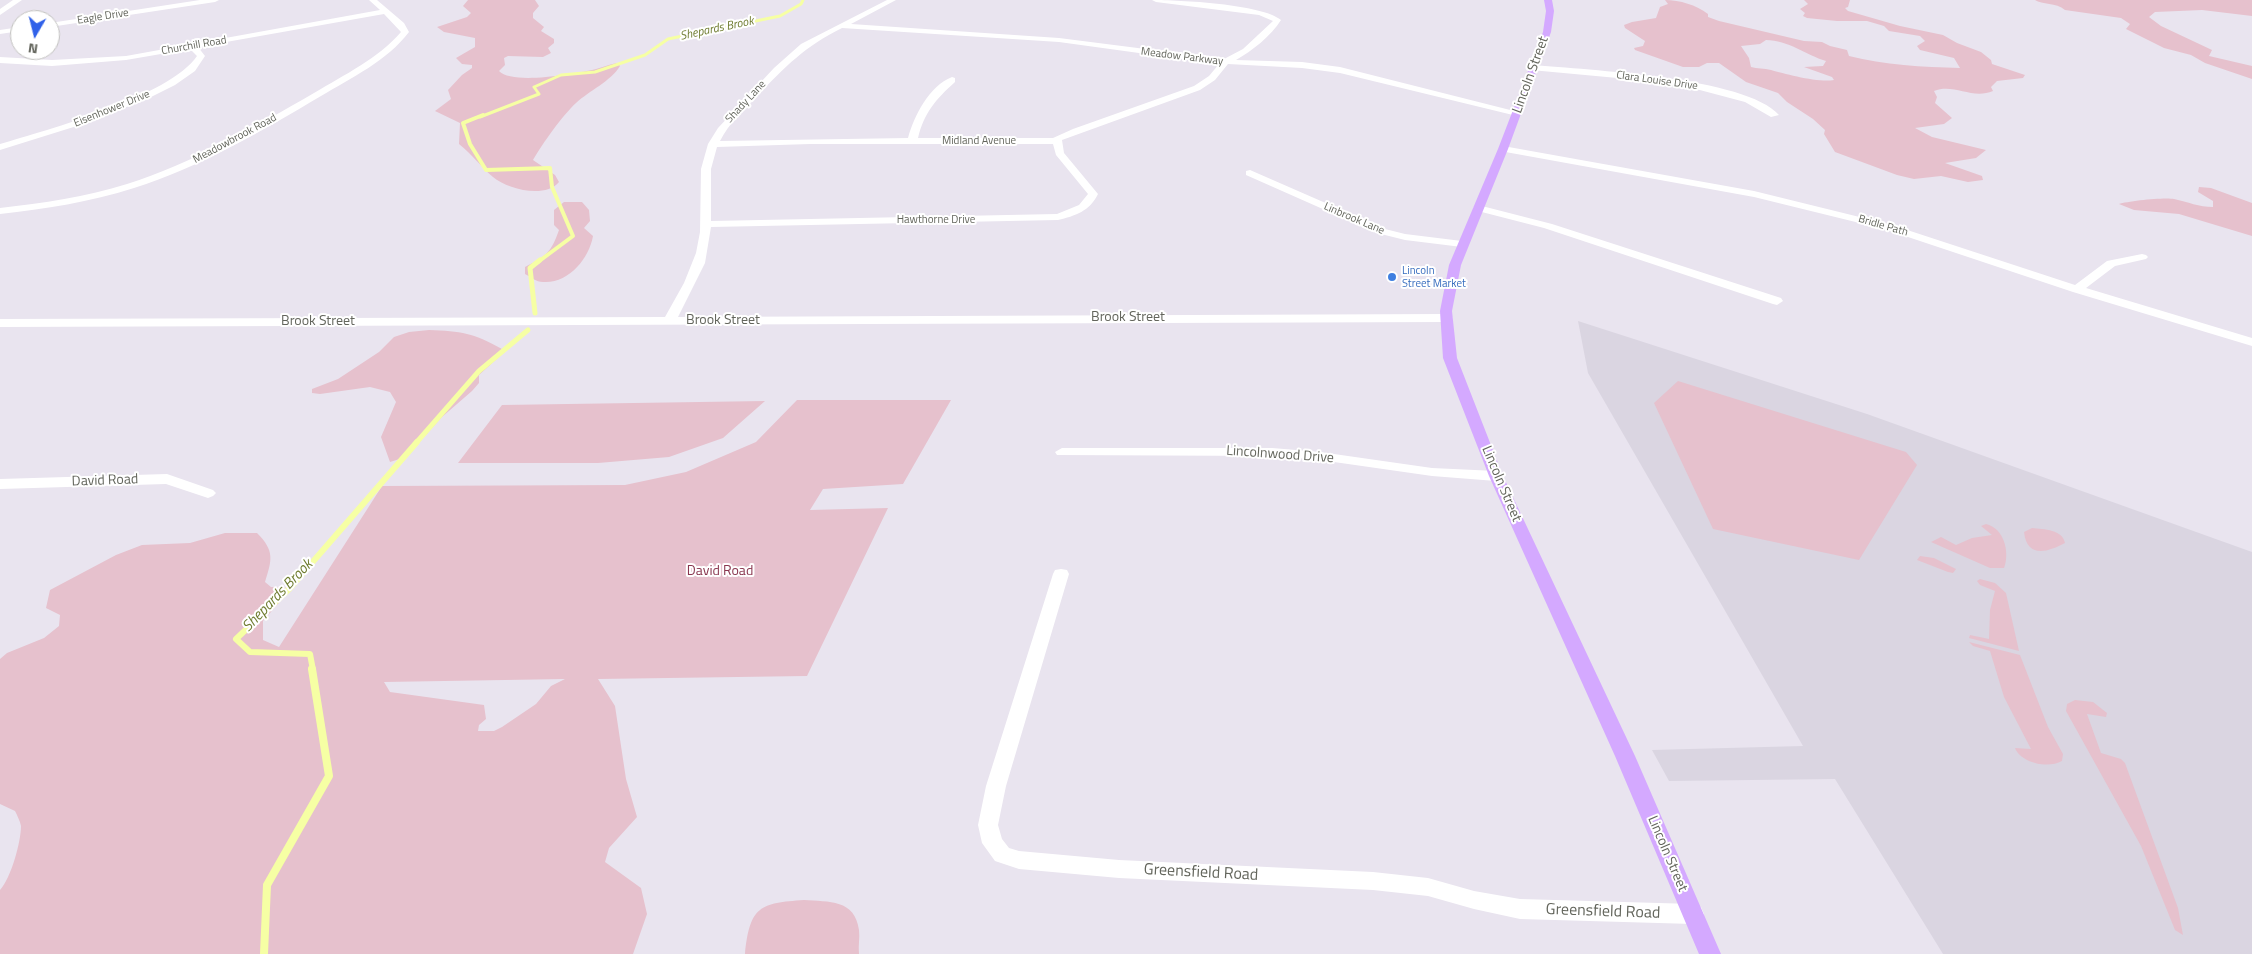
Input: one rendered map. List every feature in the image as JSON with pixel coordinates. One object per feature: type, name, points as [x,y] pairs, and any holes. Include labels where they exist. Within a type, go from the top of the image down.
[{"type":"main road","name":"Lincoln Street","points":[[1548,0],[1550,11],[1547,32],[1503,149],[1462,244],[1450,286],[1446,311],[1450,358],[1496,476],[1625,756],[1710,954]]},
{"type":"street","points":[[0,13],[18,0]]},
{"type":"street","name":"Eagle Drive","points":[[60,23],[215,0]]},
{"type":"street","name":"Meadowbrook Road","points":[[0,211],[63,202],[122,188],[176,169],[216,150],[337,83],[399,42],[405,32],[401,25],[373,0]]},
{"type":"street","name":"Shady Lane","points":[[669,321],[697,270],[704,241],[708,161],[712,144],[731,117],[796,52],[816,39],[870,14],[892,0]]},
{"type":"street","points":[[1156,0],[1261,13],[1277,20],[1246,51],[1225,62]]},
{"type":"street","name":"Churchill Road","points":[[0,60],[52,63],[94,61],[193,46],[386,11]]},
{"type":"street","name":"Meadow Parkway","points":[[842,26],[1059,40],[1225,62],[1302,65],[1340,70],[1517,113]]},
{"type":"street","name":"Eisenhower Drive","points":[[0,147],[84,121],[167,85],[187,74],[198,65],[201,56],[193,46]]},
{"type":"street","name":"Midland Avenue","points":[[712,144],[1057,141],[1058,138],[1076,130],[1197,88],[1212,78],[1225,62]]},
{"type":"street","name":"Clara Louise Drive","points":[[1534,68],[1677,82],[1736,96],[1764,106],[1774,115]]},
{"type":"street","points":[[912,142],[918,118],[923,109],[952,80]]},
{"type":"street","name":"Hawthorne Drive","points":[[704,224],[1041,219],[1058,217],[1075,212],[1090,203],[1093,194],[1059,153],[1057,141]]},
{"type":"street","name":"Bridle Path","points":[[1503,149],[1670,178],[1826,211],[1888,227],[2077,289],[2252,342]]},
{"type":"street","name":"Linbrook Lane","points":[[1250,173],[1381,232],[1462,244]]},
{"type":"street","points":[[1478,208],[1548,226],[1777,301]]},
{"type":"street","points":[[2077,289],[2111,262],[2142,257]]},
{"type":"street","name":"Brook Street","points":[[0,323],[1447,318]]},
{"type":"street","name":"Lincolnwood Drive","points":[[1062,452],[1272,452],[1320,456],[1432,472],[1496,476]]},
{"type":"street","name":"David Road","points":[[0,484],[168,480],[208,493]]},
{"type":"street","name":"Greensfield Road","points":[[1061,574],[996,786],[988,825],[992,843],[1002,855],[1019,860],[1119,869],[1373,881],[1428,887],[1520,910],[1693,914]]},
{"type":"shaded area","points":[[1578,321],[1867,414],[2252,552],[2252,954],[1943,954],[1835,779],[1669,781],[1652,750],[1803,746],[1588,373]]},
{"type":"green space","points":[[468,0],[535,0],[539,6],[533,13],[533,18],[544,27],[541,31],[554,39],[554,43],[548,48],[551,53],[543,57],[508,56],[504,58],[505,65],[499,71],[506,75],[529,78],[558,76],[583,72],[611,64],[618,63],[620,66],[600,86],[571,108],[553,130],[533,160],[555,175],[559,182],[553,187],[536,191],[526,190],[499,181],[459,144],[460,123],[435,111],[451,99],[448,90],[462,75],[472,68],[472,65],[462,64],[456,58],[475,47],[475,38],[444,32],[437,27],[467,17],[471,13],[463,6]]},
{"type":"green space","points":[[1665,0],[1688,4],[1708,14],[1708,17],[1719,21],[1804,41],[1822,42],[1847,50],[1849,56],[1862,59],[1904,65],[1960,68],[1954,58],[1920,50],[1917,46],[1925,41],[1920,36],[1889,31],[1884,26],[1867,21],[1807,18],[1803,16],[1805,13],[1800,9],[1808,4],[1804,0],[1850,0],[1848,7],[1845,8],[1848,11],[1900,26],[1943,35],[1957,43],[1981,52],[1991,60],[1992,64],[2025,75],[2023,78],[1997,81],[1991,87],[1993,91],[1985,93],[1978,94],[1949,89],[1934,91],[1937,97],[1935,103],[1952,118],[1944,124],[1915,128],[1932,137],[1986,150],[1976,158],[1945,163],[1982,176],[1983,180],[1968,182],[1941,176],[1914,179],[1897,175],[1835,152],[1824,134],[1825,130],[1813,119],[1787,102],[1778,93],[1746,82],[1719,63],[1707,63],[1699,67],[1683,67],[1635,50],[1634,48],[1643,46],[1645,41],[1625,28],[1624,25],[1656,18],[1660,7],[1668,4]],"holes":[[[1766,40],[1782,42],[1826,61],[1823,66],[1804,67],[1832,77],[1834,80],[1811,79],[1751,67],[1749,58],[1741,46],[1760,44]]]},
{"type":"green space","points":[[2035,0],[2252,0],[2252,16],[2202,10],[2155,12],[2149,17],[2161,26],[2212,50],[2209,56],[2252,66],[2252,79],[2205,63],[2191,55],[2164,48],[2126,29],[2130,24],[2121,18],[2065,10],[2058,6]]},
{"type":"green space","points":[[2199,187],[2211,188],[2252,203],[2252,236],[2179,214],[2134,210],[2119,204],[2174,199],[2213,207],[2213,201],[2198,192]]},
{"type":"green space","points":[[564,202],[582,202],[589,210],[590,221],[584,228],[593,236],[591,245],[582,261],[569,274],[552,282],[538,281],[525,274],[525,267],[543,257],[553,244],[559,230],[554,225],[554,210]]},
{"type":"green space","points":[[429,330],[467,334],[483,339],[502,349],[499,357],[479,375],[479,383],[472,391],[442,417],[406,457],[390,462],[381,437],[396,402],[390,392],[370,387],[320,394],[312,393],[312,389],[338,379],[379,352],[394,337],[409,332]]},
{"type":"green space","points":[[1678,381],[1906,452],[1917,465],[1859,560],[1713,529],[1654,403]]},
{"type":"green space","points":[[797,400],[951,400],[903,484],[823,489],[810,510],[888,508],[807,676],[598,679],[615,706],[626,779],[637,817],[609,848],[605,862],[641,888],[647,914],[633,954],[0,954],[0,890],[15,860],[21,826],[15,811],[0,804],[0,659],[7,653],[44,638],[59,626],[60,615],[46,608],[50,590],[116,555],[142,545],[190,543],[225,533],[257,533],[267,545],[270,556],[265,582],[271,587],[292,588],[263,621],[263,640],[279,647],[382,486],[625,485],[686,472],[756,442]],"holes":[[[565,679],[551,686],[536,704],[502,727],[494,731],[478,731],[479,725],[486,719],[484,705],[390,692],[384,682]]]},
{"type":"green space","points":[[765,401],[723,438],[669,457],[598,463],[458,463],[502,405]]},
{"type":"green space","points":[[1986,524],[1997,530],[2004,542],[2006,562],[2004,568],[1990,568],[1931,542],[1941,537],[1956,545],[1972,538],[1992,535],[1981,526]]},
{"type":"green space","points":[[2032,528],[2057,533],[2061,535],[2065,543],[2045,551],[2034,550],[2026,541],[2024,532]]},
{"type":"green space","points":[[1920,556],[1934,558],[1956,569],[1953,573],[1948,572],[1917,560]]},
{"type":"green space","points":[[1980,579],[1995,583],[2006,593],[2019,651],[1969,638],[1970,635],[1989,639],[1990,610],[1995,591],[1980,585],[1977,581]]},
{"type":"green space","points":[[1969,642],[2020,655],[2048,727],[2063,754],[2062,761],[2050,764],[2036,763],[2029,761],[2018,753],[2015,748],[2031,749],[2004,697],[1990,651],[1973,646]]},
{"type":"green space","points":[[2075,700],[2093,702],[2107,713],[2106,717],[2087,714],[2101,753],[2121,759],[2125,763],[2178,908],[2183,935],[2175,930],[2141,846],[2066,711],[2067,704]]},
{"type":"green space","points":[[804,900],[831,902],[846,907],[857,920],[859,954],[745,954],[750,926],[760,910],[777,903]]},
{"type":"waterway","name":"Shepards Brook","points":[[480,117],[539,94],[534,87],[561,75],[595,72],[645,55],[668,39],[780,16],[801,4],[803,0]]},
{"type":"waterway","name":"Shepards Brook","points":[[483,115],[463,123],[470,144],[486,170],[550,168],[552,187],[573,236],[538,262]]},
{"type":"waterway","name":"Shepards Brook","points":[[535,313],[530,268],[540,260]]},
{"type":"waterway","name":"Shepards Brook","points":[[416,443],[479,371],[528,330]]},
{"type":"waterway","name":"Shepards Brook","points":[[313,670],[310,654],[250,652],[236,639],[290,588],[417,442]]},
{"type":"waterway","name":"Shepards Brook","points":[[264,954],[267,885],[329,776],[312,669]]},
{"type":"place","name":"Lincoln Street Market","points":[[1392,277]]}]
